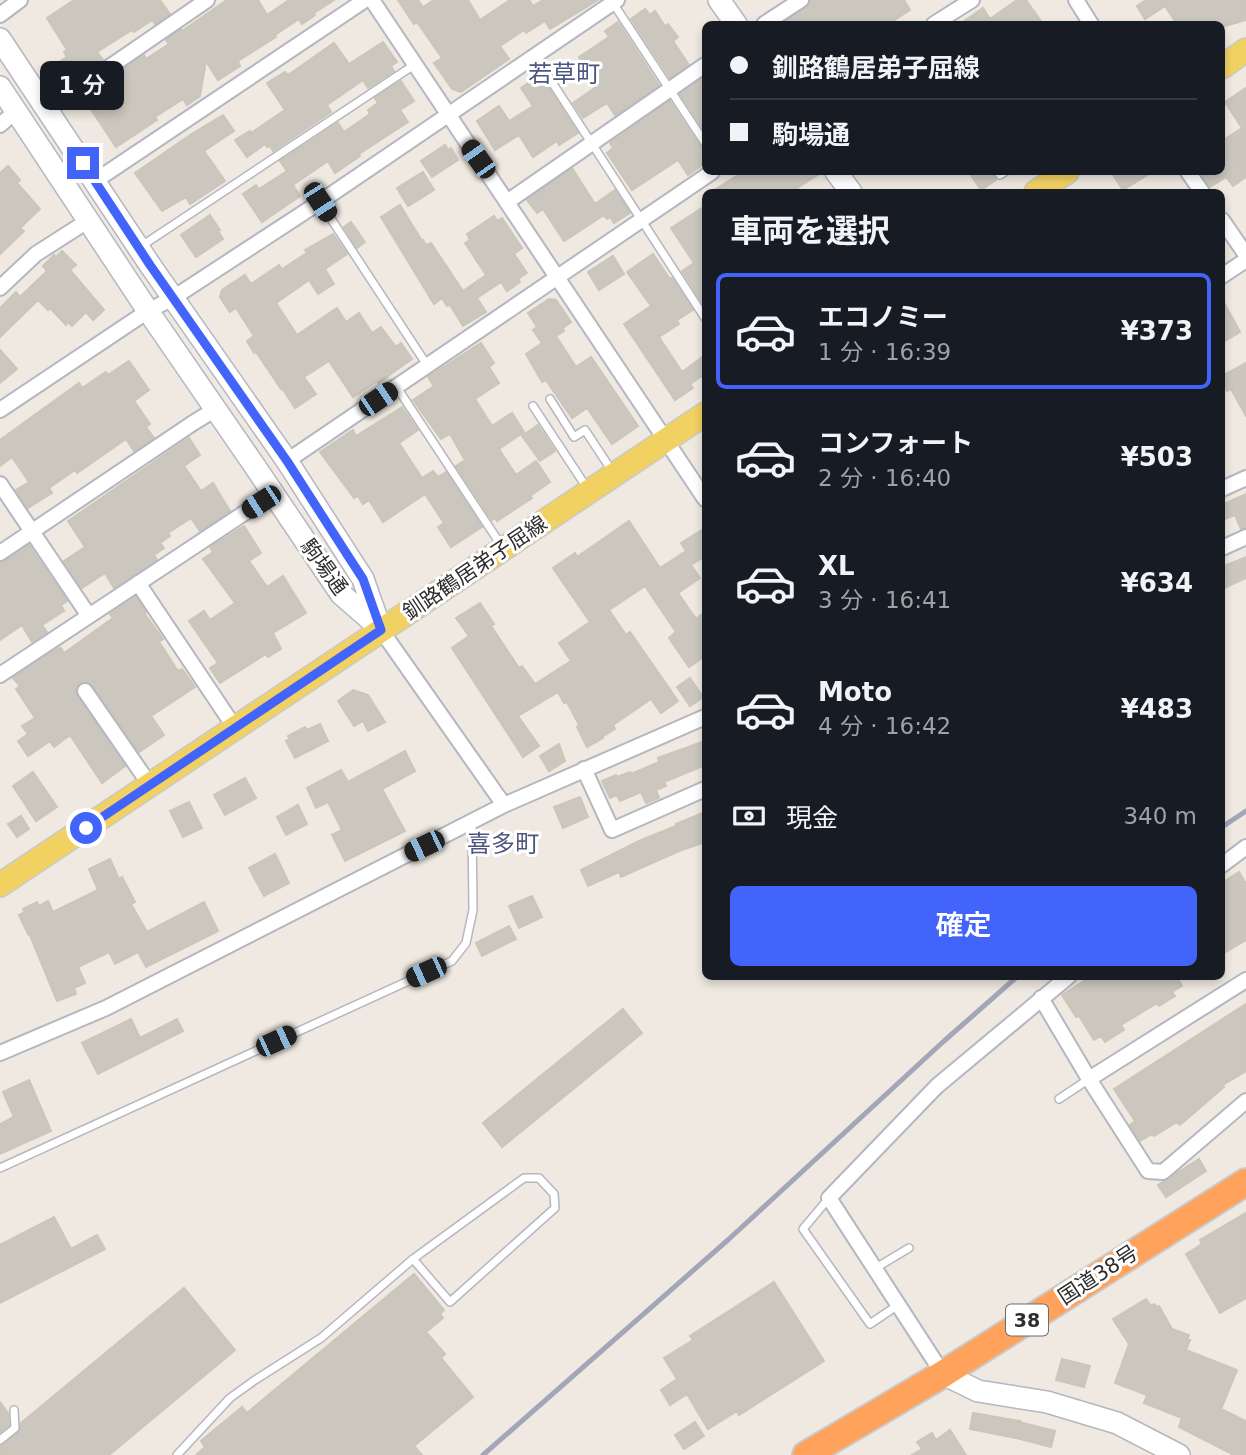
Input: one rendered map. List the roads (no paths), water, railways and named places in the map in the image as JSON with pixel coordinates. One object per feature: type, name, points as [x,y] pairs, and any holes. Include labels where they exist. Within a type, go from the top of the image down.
[{"type":"highway","name":"国道38号","points":[[806,1455],[943,1374],[1246,1182]]},
{"type":"main road","points":[[1225,64],[1246,50]]},
{"type":"main road","name":"釧路鶴居弟子屈線","points":[[0,885],[702,416]]},
{"type":"street","points":[[0,15],[20,0]]},
{"type":"street","points":[[47,110],[207,0]]},
{"type":"street","points":[[96,181],[365,0]]},
{"type":"street","points":[[372,0],[702,494]]},
{"type":"street","points":[[719,0],[734,21]]},
{"type":"street","points":[[769,21],[801,0]]},
{"type":"street","points":[[939,21],[972,0]]},
{"type":"street","points":[[1076,0],[1085,21]]},
{"type":"street","points":[[0,410],[148,311],[173,298],[320,202],[615,1]]},
{"type":"street","name":"駒場通","points":[[0,39],[173,298],[287,461],[363,579],[381,630]]},
{"type":"street","points":[[507,202],[702,67]]},
{"type":"street","name":"駒場通","points":[[0,87],[8,118],[89,220],[341,594],[381,630]]},
{"type":"street","points":[[287,461],[708,175]]},
{"type":"street","points":[[0,288],[36,254],[89,220]]},
{"type":"street","points":[[1225,225],[1246,258],[1225,274]]},
{"type":"street","points":[[0,553],[216,409]]},
{"type":"street","points":[[1225,488],[1246,478]]},
{"type":"street","points":[[0,484],[89,616]]},
{"type":"street","points":[[0,675],[273,494]]},
{"type":"street","points":[[1225,547],[1246,537]]},
{"type":"street","points":[[138,583],[235,728]]},
{"type":"street","points":[[381,630],[504,805]]},
{"type":"street","points":[[85,691],[150,785]]},
{"type":"street","points":[[0,1053],[106,1007],[504,805],[702,717]]},
{"type":"street","points":[[584,769],[612,830],[702,790]]},
{"type":"street","points":[[1225,863],[1246,847]]},
{"type":"street","points":[[1064,980],[937,1086],[829,1198],[943,1374],[978,1391],[1047,1402],[1117,1423],[1179,1455]]},
{"type":"street","points":[[1089,1079],[1246,980]]},
{"type":"street","points":[[1041,998],[1148,1171],[1163,1172],[1246,1101]]},
{"type":"lane","points":[[615,1],[702,138]]},
{"type":"lane","points":[[535,57],[702,313]]},
{"type":"lane","points":[[139,247],[414,65]]},
{"type":"lane","points":[[320,202],[427,365]]},
{"type":"lane","points":[[396,386],[503,548]]},
{"type":"lane","points":[[550,399],[575,437],[585,430],[614,475]]},
{"type":"lane","points":[[533,406],[589,492]]},
{"type":"lane","points":[[0,1168],[452,961],[466,943],[473,910],[472,822]]},
{"type":"lane","points":[[1059,1099],[1089,1079]]},
{"type":"lane","points":[[177,1455],[230,1398],[321,1338],[412,1259],[524,1178],[539,1178],[554,1194],[555,1208],[450,1302],[412,1259]]},
{"type":"lane","points":[[829,1198],[803,1229],[870,1324],[898,1305]]},
{"type":"lane","points":[[874,1269],[909,1248]]},
{"type":"lane","points":[[0,1440],[15,1428],[13,1409]]},
{"type":"railway","points":[[1225,825],[1246,811]]},
{"type":"railway","points":[[483,1455],[729,1239],[1013,980]]},
{"type":"district","name":"若草町","points":[[564,74]]},
{"type":"district","name":"喜多町","points":[[503,844]]}]
